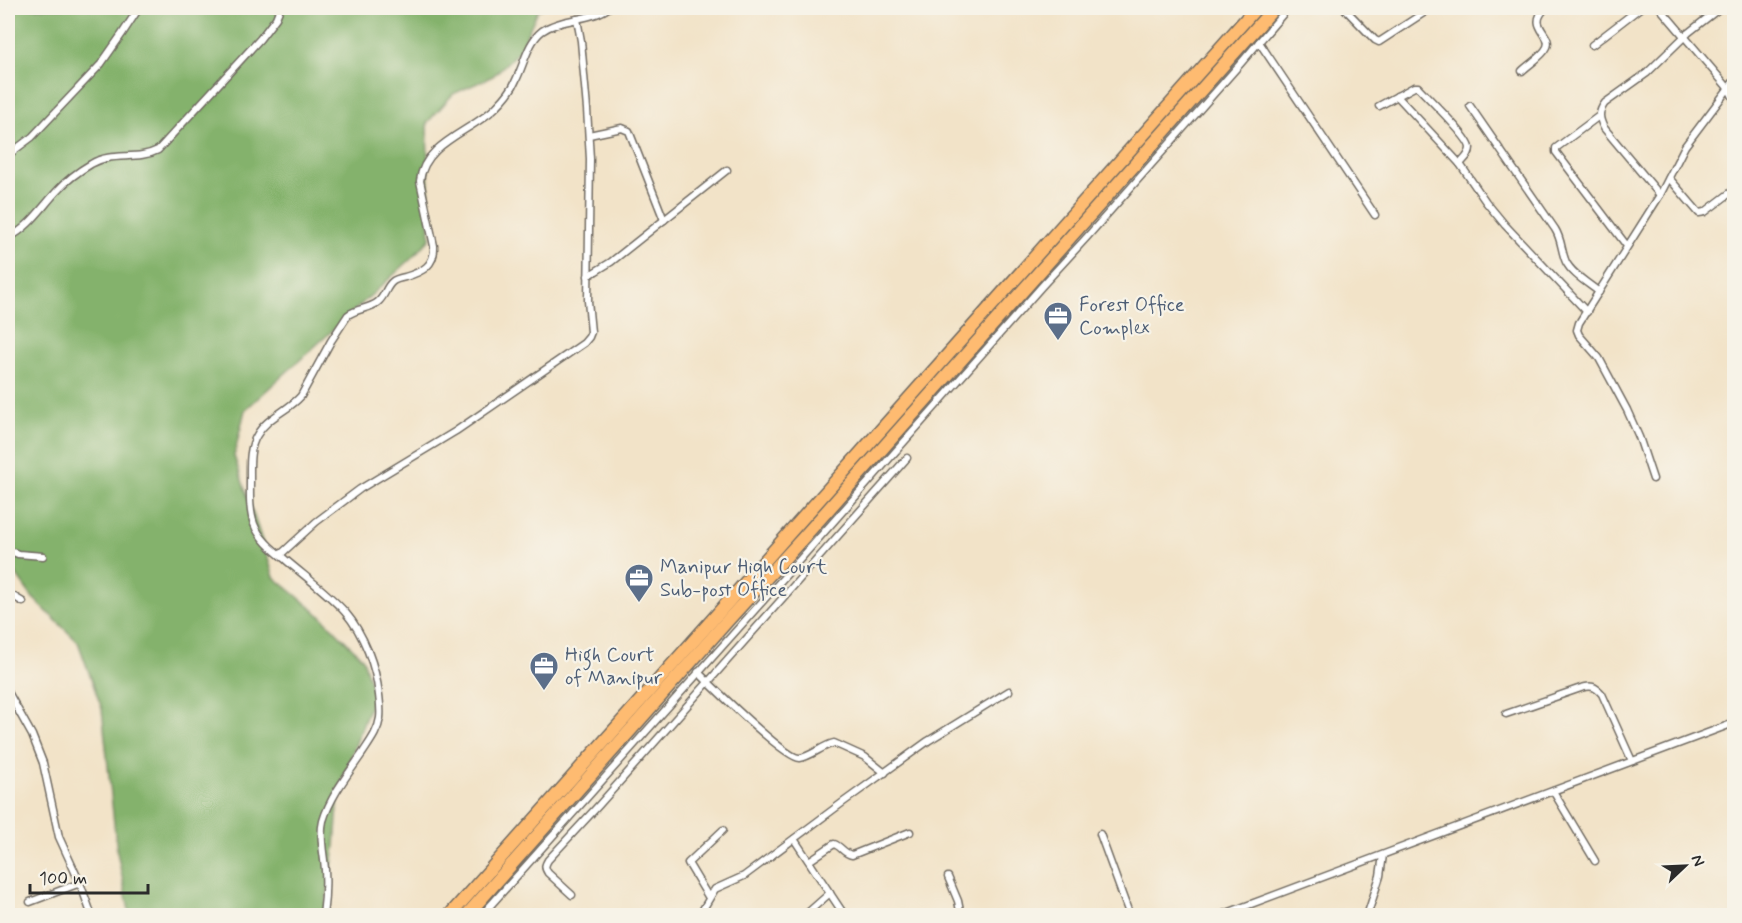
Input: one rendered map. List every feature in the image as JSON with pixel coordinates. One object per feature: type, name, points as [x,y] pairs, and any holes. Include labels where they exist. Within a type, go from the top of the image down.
[{"type":"highway","points":[[449,915],[1256,8]]},
{"type":"highway","points":[[466,915],[1274,8]]},
{"type":"street","points":[[8,155],[32,137],[101,64],[139,8]]},
{"type":"street","points":[[8,238],[31,220],[58,190],[89,165],[107,157],[143,155],[158,150],[260,39],[276,18],[280,8]]},
{"type":"street","points":[[322,915],[325,871],[321,839],[322,822],[329,804],[377,728],[381,710],[379,694],[369,656],[361,637],[346,614],[328,595],[280,555],[259,534],[252,512],[250,456],[258,433],[273,417],[301,396],[348,315],[380,301],[394,280],[416,274],[431,262],[435,255],[435,246],[420,181],[421,172],[426,163],[453,136],[495,109],[507,96],[516,82],[535,38],[543,31],[608,8]]},
{"type":"street","points":[[481,915],[803,556],[1288,8]]},
{"type":"street","points":[[1344,8],[1379,42],[1429,8]]},
{"type":"street","points":[[1522,71],[1546,50],[1548,45],[1539,25],[1540,15],[1546,8]]},
{"type":"street","points":[[1592,45],[1640,8]]},
{"type":"street","points":[[1660,8],[1729,89],[1734,99]]},
{"type":"street","points":[[1660,195],[1604,128],[1599,116],[1601,108],[1647,73],[1684,37],[1720,8]]},
{"type":"street","points":[[280,555],[316,522],[360,489],[456,431],[584,344],[589,338],[591,332],[588,301],[589,135],[577,19]]},
{"type":"street","points":[[1259,42],[1375,214]]},
{"type":"street","points":[[1653,479],[1627,410],[1599,358],[1579,335],[1578,326],[1660,195],[1685,146],[1734,81]]},
{"type":"street","points":[[1379,106],[1418,87],[1470,145],[1469,153],[1460,164]]},
{"type":"street","points":[[1397,96],[1460,164],[1505,225],[1587,312]]},
{"type":"street","points":[[1470,106],[1560,236],[1567,263],[1599,292]]},
{"type":"street","points":[[1599,116],[1556,148],[1556,152],[1628,246]]},
{"type":"street","points":[[589,135],[622,128],[629,130],[664,220]]},
{"type":"street","points":[[588,276],[611,262],[728,170]]},
{"type":"street","points":[[1669,178],[1700,213],[1705,212],[1734,190]]},
{"type":"street","points":[[572,895],[545,869],[548,860],[907,458]]},
{"type":"street","points":[[8,550],[25,555],[43,556]]},
{"type":"street","points":[[8,593],[23,602]]},
{"type":"street","points":[[698,672],[746,718],[796,758],[834,743],[865,757],[885,773]]},
{"type":"street","points":[[1506,714],[1590,685],[1596,687],[1602,694],[1632,761]]},
{"type":"street","points":[[699,915],[714,889],[744,876],[928,741],[1009,691]]},
{"type":"street","points":[[8,692],[32,735],[43,763],[59,837],[93,915]]},
{"type":"street","points":[[1219,915],[1734,723]]},
{"type":"street","points":[[1554,791],[1594,861]]},
{"type":"street","points":[[709,898],[688,863],[723,830]]},
{"type":"street","points":[[809,861],[834,844],[846,854],[852,855],[910,832]]},
{"type":"street","points":[[1100,834],[1130,915]]},
{"type":"street","points":[[794,839],[845,915]]},
{"type":"street","points":[[1367,915],[1380,876],[1383,855]]},
{"type":"street","points":[[948,877],[961,915]]},
{"type":"street","points":[[30,902],[80,883]]},
{"type":"street","points":[[804,915],[830,893]]},
{"type":"green space","points":[[8,8],[543,8],[538,10],[520,50],[493,76],[453,94],[427,123],[430,239],[245,410],[234,456],[274,577],[321,616],[363,659],[374,695],[339,789],[335,847],[324,915],[130,915],[117,852],[102,709],[78,642],[32,597],[8,563]]},
{"type":"place","name":"Forest Office Complex","points":[[1058,342]]},
{"type":"place","name":"Manipur High Court Sub-post Office","points":[[639,604]]},
{"type":"place","name":"High Court of Manipur","points":[[544,692]]}]
